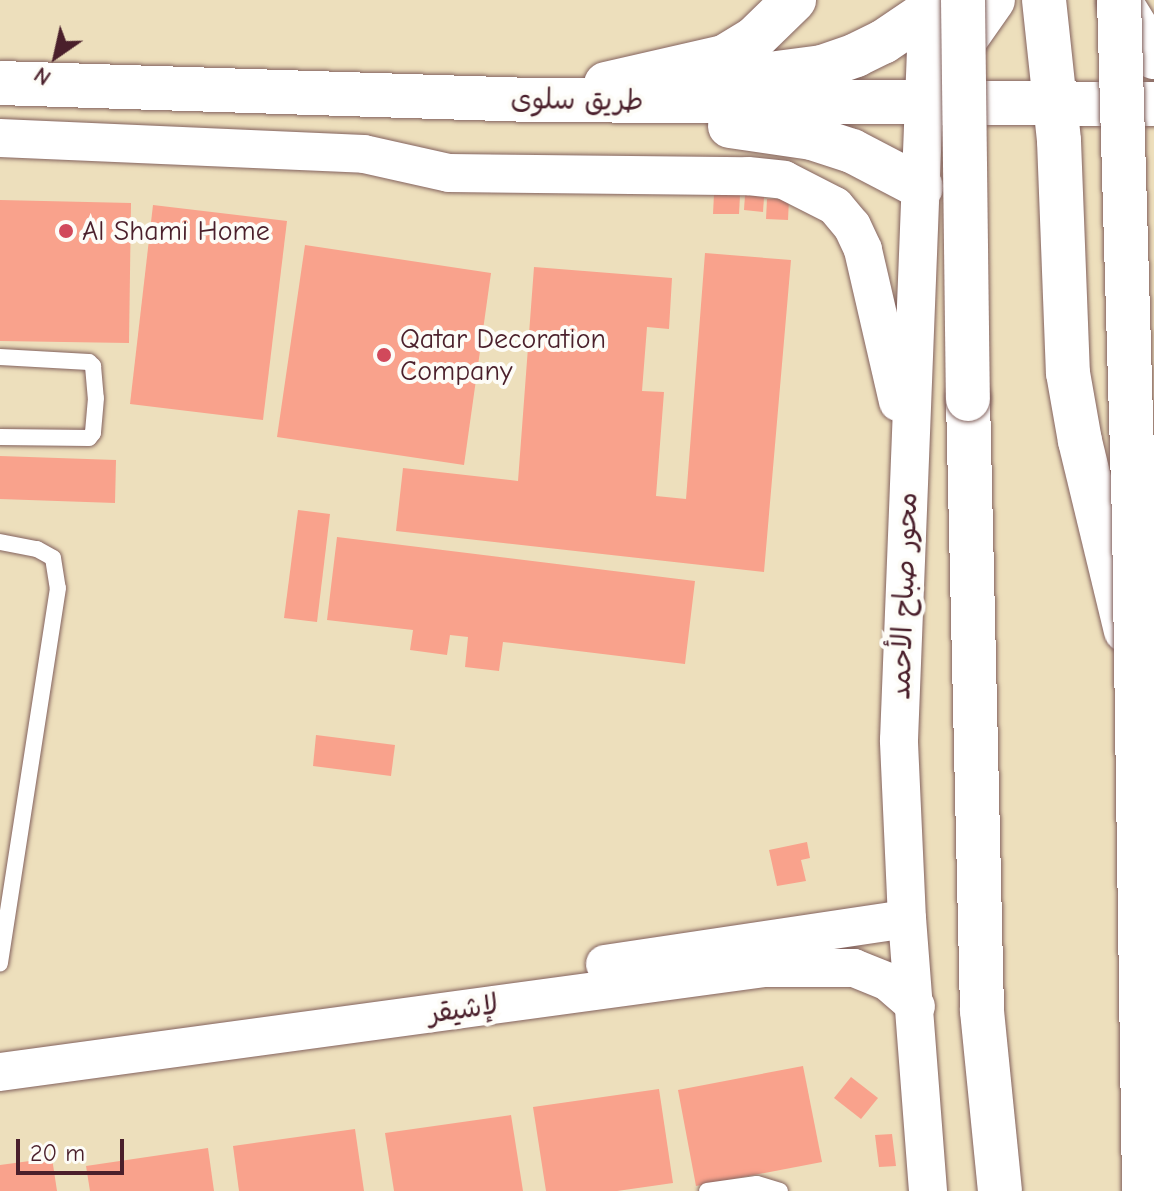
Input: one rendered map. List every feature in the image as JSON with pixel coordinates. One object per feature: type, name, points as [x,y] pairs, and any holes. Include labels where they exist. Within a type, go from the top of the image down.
[{"type":"main road","points":[[533,100],[724,57],[754,39],[794,0]]},
{"type":"main road","points":[[926,104],[959,45],[993,0]]},
{"type":"main road","points":[[1044,0],[1055,103],[1068,373],[1080,441],[1154,758]]},
{"type":"main road","points":[[1119,0],[1154,57]]},
{"type":"main road","points":[[1119,0],[1134,521],[1144,1191]]},
{"type":"main road","points":[[533,100],[822,67],[883,42],[941,4]]},
{"type":"main road","points":[[941,4],[970,598],[982,1011],[1000,1191]]},
{"type":"main road","name":"طريق سلوى","points":[[8,86],[533,100],[1154,104]]},
{"type":"main road","points":[[533,100],[616,117],[768,130],[812,138],[861,155],[921,187]]},
{"type":"street","name":"محور صباح الأحمد","points":[[928,1191],[907,919],[899,740],[921,187],[926,104],[941,4]]},
{"type":"street","points":[[0,138],[364,154],[449,173],[748,176],[784,180],[835,206],[852,226],[863,250],[909,453]]},
{"type":"street","name":"لإشيقر","points":[[0,1051],[907,919]]},
{"type":"street","name":"لإشيقر","points":[[0,1072],[765,968],[854,968],[888,982],[916,1006]]},
{"type":"lane","points":[[0,357],[89,362],[93,366],[96,398],[93,433],[89,438],[0,437]]},
{"type":"lane","points":[[0,542],[37,549],[53,558],[58,588],[0,964]]},
{"type":"lane","points":[[707,1191],[757,1184],[780,1191]]},
{"type":"building","points":[[714,194],[740,195],[739,214],[713,214]]},
{"type":"building","points":[[745,195],[764,197],[763,212],[744,210]]},
{"type":"building","points":[[767,199],[789,199],[788,220],[766,219]]},
{"type":"building","points":[[0,200],[131,203],[129,343],[0,341]]},
{"type":"building","points":[[153,205],[287,221],[263,420],[130,404]]},
{"type":"building","name":"Qatar Decoration Company","points":[[305,245],[491,273],[464,465],[277,437]]},
{"type":"building","points":[[705,253],[791,260],[764,572],[396,531],[403,468],[518,481],[534,267],[672,278],[669,329],[647,327],[642,391],[664,392],[656,496],[686,499]]},
{"type":"building","points":[[0,456],[116,460],[115,503],[0,499]]},
{"type":"building","points":[[298,510],[330,514],[317,622],[284,618]]},
{"type":"building","points":[[337,537],[695,581],[685,664],[503,642],[499,671],[465,667],[468,637],[450,635],[447,655],[410,650],[413,630],[327,620]]},
{"type":"building","points":[[316,735],[395,745],[391,776],[313,766]]},
{"type":"building","points":[[807,842],[810,858],[801,860],[806,881],[777,886],[769,850]]},
{"type":"building","points":[[803,1066],[822,1162],[696,1186],[678,1090]]},
{"type":"building","points":[[851,1077],[878,1098],[861,1119],[834,1098]]},
{"type":"building","points":[[659,1089],[673,1183],[617,1191],[546,1191],[533,1107]]},
{"type":"building","points":[[511,1115],[523,1191],[394,1191],[385,1133]]},
{"type":"building","points":[[355,1129],[364,1191],[239,1191],[233,1146]]},
{"type":"building","points":[[892,1134],[896,1166],[879,1167],[875,1135]]},
{"type":"building","points":[[208,1148],[214,1191],[90,1191],[86,1166]]},
{"type":"building","points":[[52,1158],[57,1191],[0,1191],[0,1165]]},
{"type":"place","name":"Al Shami Home","points":[[66,231]]},
{"type":"place","name":"Qatar Decoration Company","points":[[384,355]]}]
